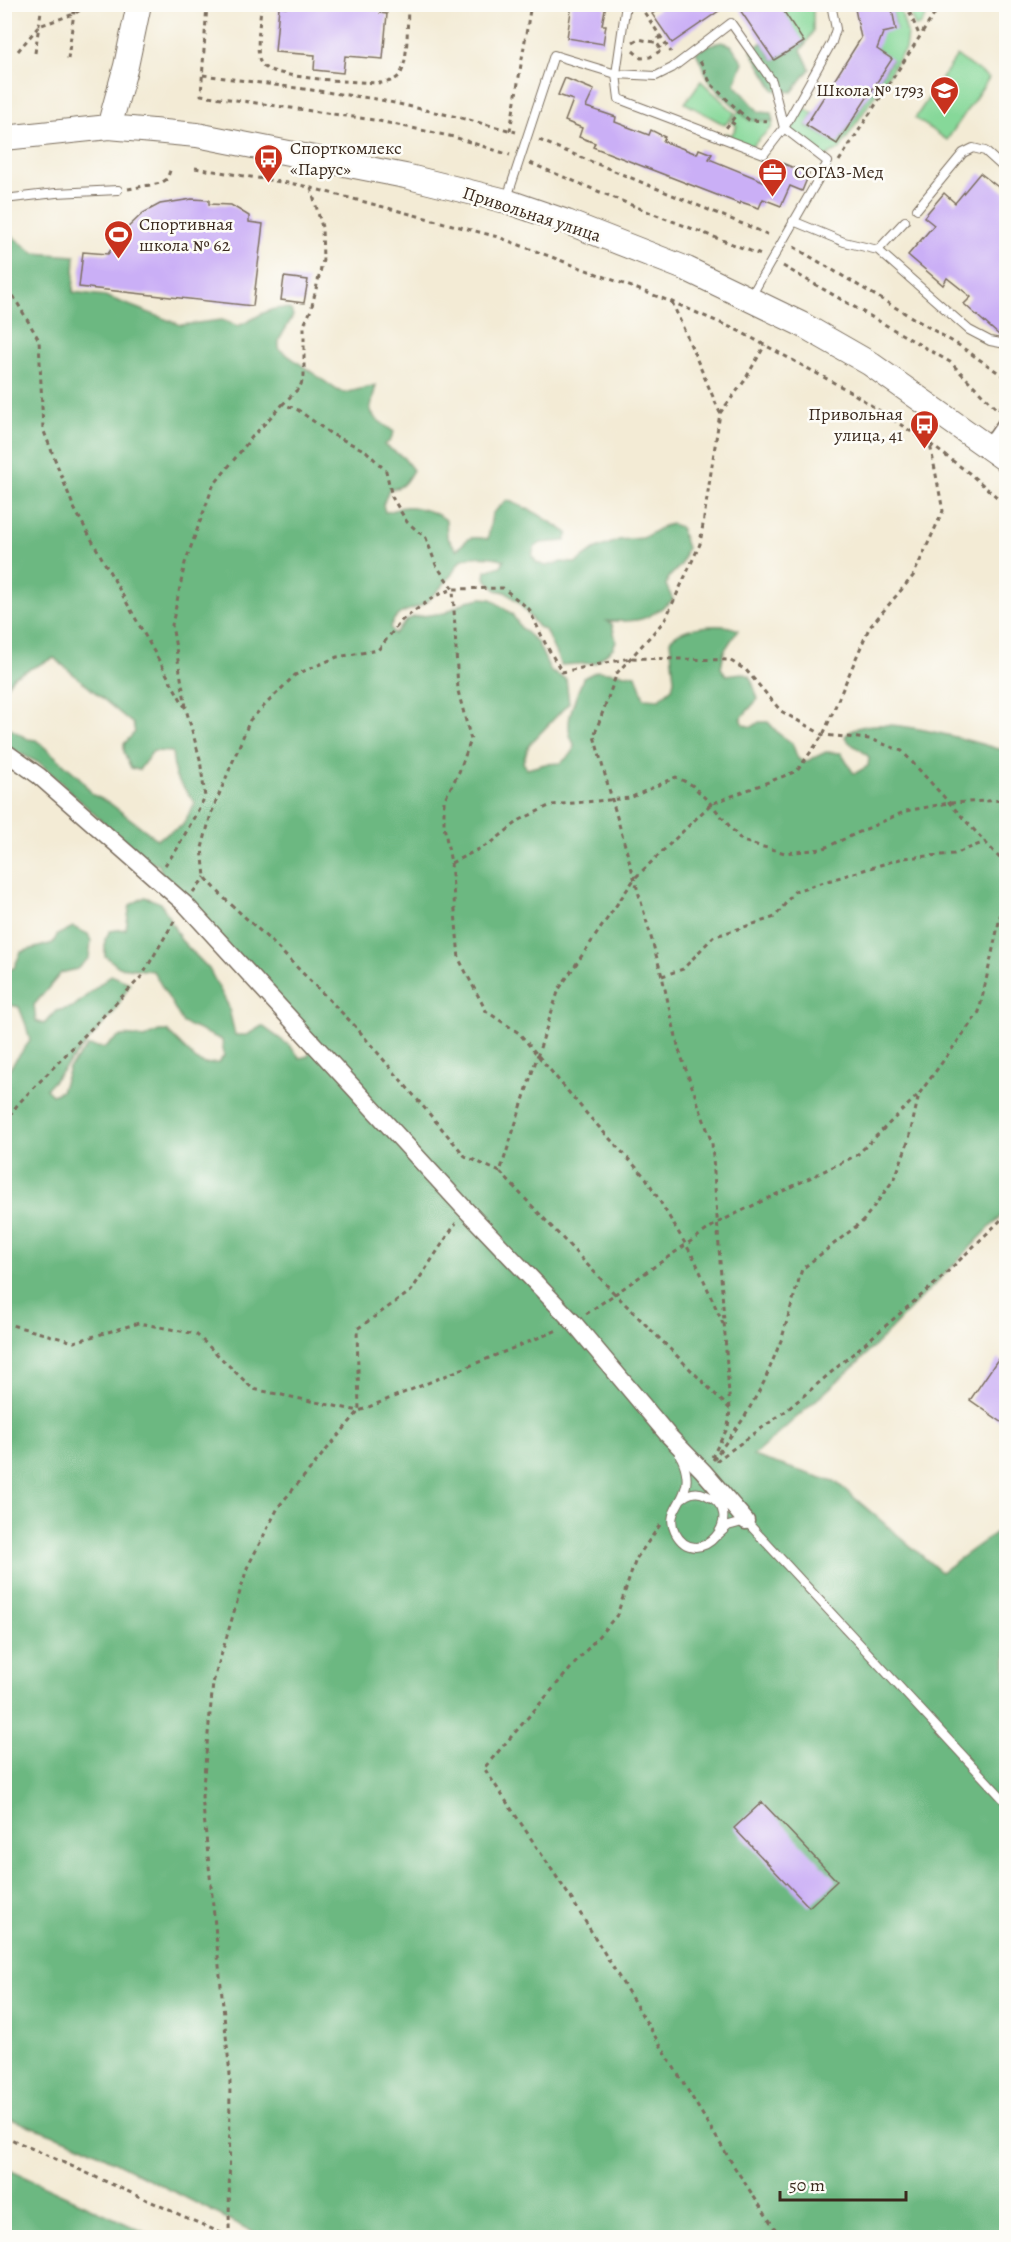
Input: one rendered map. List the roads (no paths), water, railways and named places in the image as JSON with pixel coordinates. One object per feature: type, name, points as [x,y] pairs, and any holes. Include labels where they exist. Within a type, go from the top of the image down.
[{"type":"main road","points":[[109,127],[126,66],[139,4]]},
{"type":"main road","name":"Привольная улица","points":[[4,138],[109,127],[197,135],[302,154],[506,201],[687,269],[801,324],[869,363],[998,454]]},
{"type":"street","points":[[998,454],[1006,424]]},
{"type":"street","points":[[4,751],[39,776],[185,904],[465,1209],[574,1323],[668,1435],[746,1521]]},
{"type":"lane","points":[[626,4],[616,74],[619,99],[764,154],[832,42],[836,29],[831,4]]},
{"type":"lane","points":[[506,201],[554,55],[616,74],[656,76],[672,68],[731,22],[772,81],[783,125],[828,162],[750,298]]},
{"type":"lane","points":[[917,209],[963,153],[973,148],[985,152],[1006,170]]},
{"type":"lane","points":[[4,199],[56,193],[118,190]]},
{"type":"lane","points":[[793,221],[844,242],[878,250],[969,330],[990,341],[1006,344]]},
{"type":"lane","points":[[878,250],[906,221]]},
{"type":"lane","points":[[668,1435],[681,1458],[686,1473],[686,1488],[674,1509],[671,1520],[678,1537],[693,1546],[705,1546],[728,1526],[746,1521],[1006,1802]]},
{"type":"lane","points":[[681,1499],[688,1494],[698,1492],[716,1500],[722,1510],[723,1525],[718,1535]]},
{"type":"place","name":"Школа № 1793","points":[[945,116]]},
{"type":"place","name":"Спорткомлекс «Парус»","points":[[269,184]]},
{"type":"place","name":"СОГАЗ-Мед","points":[[773,198]]},
{"type":"place","name":"Спортивная школа № 62","points":[[118,260]]},
{"type":"place","name":"Привольная улица, 41","points":[[924,450]]}]
